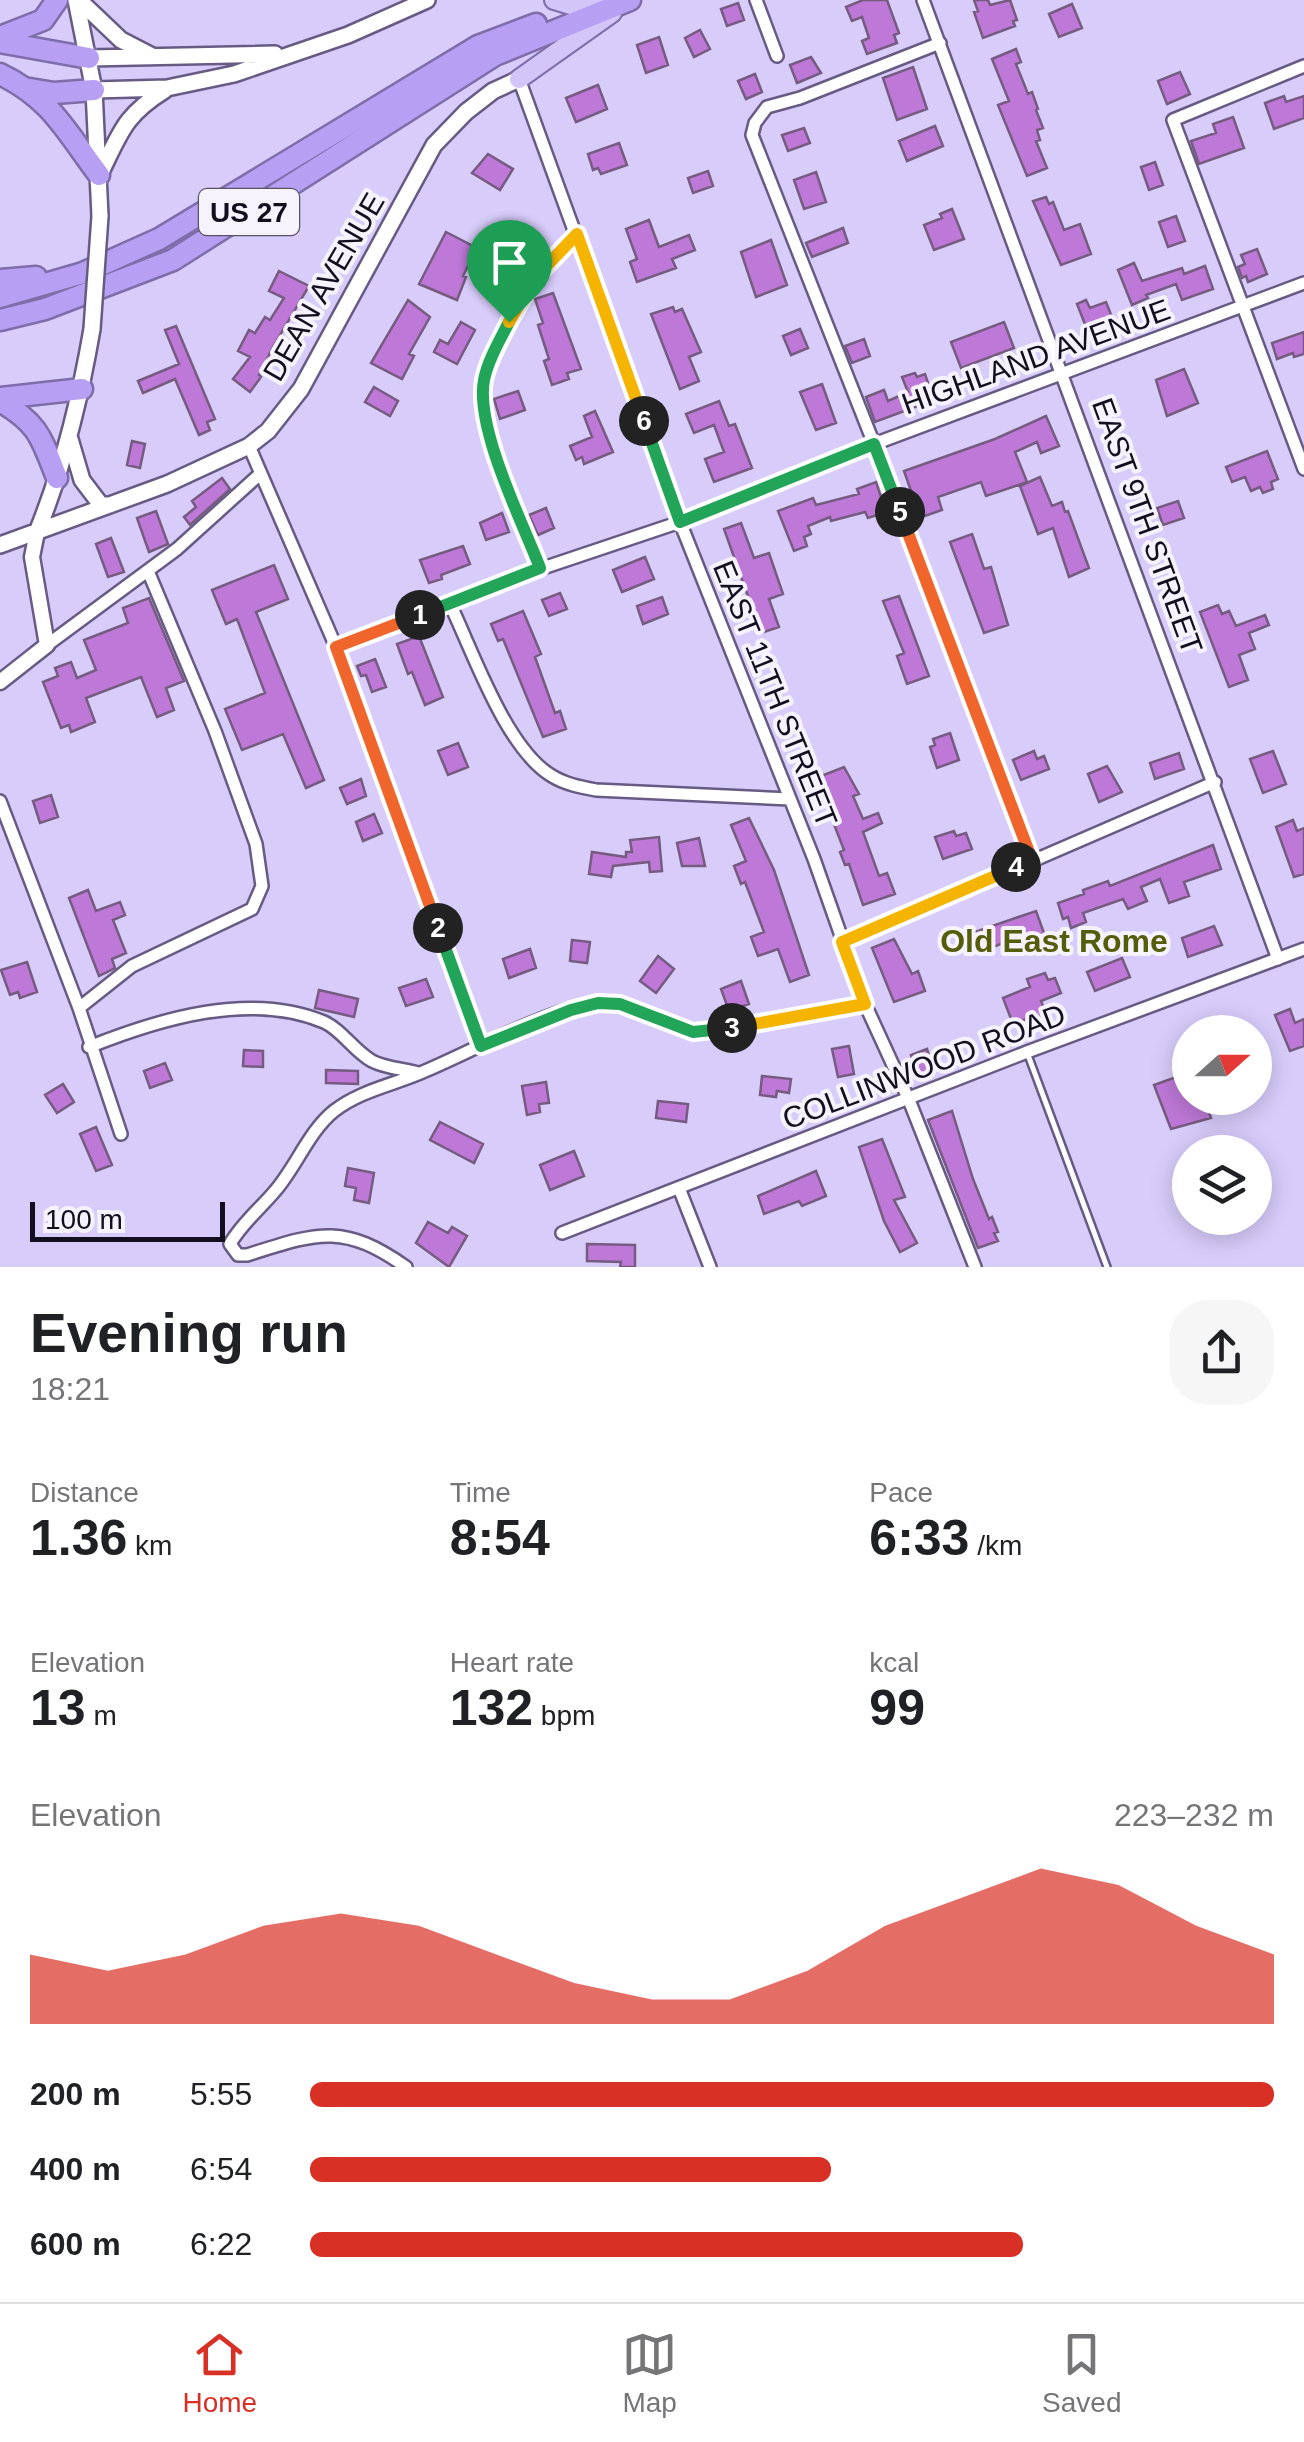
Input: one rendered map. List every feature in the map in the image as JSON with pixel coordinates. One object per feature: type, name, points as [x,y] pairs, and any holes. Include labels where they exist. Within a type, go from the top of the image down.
[{"type":"highway","points":[[0,39],[42,20],[57,0]]},
{"type":"highway","name":"US 27","points":[[0,320],[45,309],[173,260],[495,56],[631,0]]},
{"type":"highway","name":"US 27","points":[[0,297],[83,273],[159,240],[478,46],[590,4]]},
{"type":"highway","points":[[0,39],[89,58]]},
{"type":"highway","points":[[0,74],[30,89],[54,93],[94,90]]},
{"type":"highway","points":[[30,89],[54,112],[99,175]]},
{"type":"highway","points":[[0,280],[83,273]]},
{"type":"highway","points":[[0,399],[82,389]]},
{"type":"highway","points":[[0,399],[27,417],[44,444],[57,478]]},
{"type":"main road","points":[[36,532],[57,478],[82,389],[92,330],[99,175],[94,90],[77,0]]},
{"type":"main road","points":[[77,0],[121,40],[156,58]]},
{"type":"main road","points":[[94,90],[167,88],[234,74],[348,35],[427,0]]},
{"type":"main road","points":[[554,0],[590,4]]},
{"type":"main road","points":[[518,79],[631,0]]},
{"type":"main road","points":[[89,58],[289,53]]},
{"type":"main road","name":"DEAN AVENUE","points":[[0,545],[167,484],[249,446],[268,431],[301,388],[434,146],[466,112],[493,91],[518,79]]},
{"type":"main road","points":[[99,175],[124,123],[167,88]]},
{"type":"main road","points":[[69,435],[82,480],[102,505],[110,505]]},
{"type":"street","points":[[756,0],[778,56]]},
{"type":"street","name":"EAST 9TH STREET","points":[[923,0],[1278,959]]},
{"type":"street","points":[[940,43],[768,107],[755,123],[752,135],[1032,860]]},
{"type":"street","points":[[1304,66],[1172,120],[1304,469]]},
{"type":"street","name":"EAST 11TH STREET","points":[[518,79],[680,522],[790,799],[865,1004],[909,1100],[975,1267]]},
{"type":"street","points":[[540,568],[490,436],[482,400],[484,378],[534,279],[577,234]]},
{"type":"street","name":"HIGHLAND AVENUE","points":[[336,647],[540,568],[680,522],[874,444],[1304,282]]},
{"type":"street","points":[[249,446],[336,647],[481,1046]]},
{"type":"street","points":[[0,682],[148,571],[260,474]]},
{"type":"street","points":[[36,532],[32,557],[48,645]]},
{"type":"street","points":[[78,1008],[132,966],[252,910],[262,886],[256,844],[215,731],[148,571]]},
{"type":"street","points":[[450,604],[518,746],[550,775],[567,784],[596,790],[790,799]]},
{"type":"street","points":[[842,942],[1215,782]]},
{"type":"street","points":[[0,801],[121,1134]]},
{"type":"street","name":"COLLINWOOD ROAD","points":[[562,1233],[1304,949]]},
{"type":"street","points":[[406,1267],[382,1250],[351,1238],[322,1233],[248,1255],[238,1256],[230,1244],[275,1191],[325,1118],[358,1096],[571,1010],[598,1003],[620,1004],[693,1032],[714,1032],[865,1004]]},
{"type":"street","points":[[89,1047],[172,1018],[219,1010],[258,1009],[326,1023],[373,1062],[420,1074]]},
{"type":"street","points":[[679,1188],[710,1267]]},
{"type":"lane","points":[[1027,1052],[1107,1267]]},
{"type":"building","points":[[863,0],[887,0],[899,33],[894,35],[897,43],[867,54],[862,41],[869,38],[862,17],[852,21],[846,7]]},
{"type":"building","points":[[974,0],[988,0],[990,5],[1010,0],[1017,20],[1013,21],[1015,26],[983,38]]},
{"type":"building","points":[[738,3],[744,20],[727,26],[721,9]]},
{"type":"building","points":[[1072,4],[1082,28],[1059,37],[1049,14]]},
{"type":"building","points":[[700,30],[710,49],[694,57],[685,38]]},
{"type":"building","points":[[659,37],[668,65],[646,73],[637,45]]},
{"type":"building","points":[[1016,49],[1021,62],[1016,64],[1028,94],[1032,92],[1043,128],[1037,130],[1040,140],[1036,141],[1047,168],[1027,176],[998,105],[1009,101],[992,59]]},
{"type":"building","points":[[811,57],[821,73],[797,83],[790,65]]},
{"type":"building","points":[[913,67],[927,109],[897,120],[883,78]]},
{"type":"building","points":[[1180,72],[1190,94],[1167,104],[1158,81]]},
{"type":"building","points":[[755,74],[762,92],[746,99],[738,81]]},
{"type":"building","points":[[598,85],[607,109],[576,122],[566,98]]},
{"type":"building","points":[[1284,96],[1286,102],[1304,96],[1304,118],[1274,129],[1265,103]]},
{"type":"building","points":[[1233,117],[1244,148],[1199,164],[1191,141],[1216,133],[1213,124]]},
{"type":"building","points":[[935,126],[943,146],[907,161],[899,141]]},
{"type":"building","points":[[804,128],[810,143],[788,151],[782,135]]},
{"type":"building","points":[[619,143],[627,165],[601,174],[598,168],[593,170],[588,154]]},
{"type":"building","points":[[488,154],[513,169],[500,190],[472,173]]},
{"type":"building","points":[[1155,162],[1163,185],[1149,190],[1141,167]]},
{"type":"building","points":[[708,171],[713,186],[693,193],[688,178]]},
{"type":"building","points":[[816,172],[826,202],[804,209],[794,180]]},
{"type":"building","points":[[1046,197],[1049,204],[1053,202],[1064,230],[1080,224],[1091,254],[1061,265],[1033,201]]},
{"type":"building","points":[[952,209],[964,239],[934,250],[924,225]]},
{"type":"building","points":[[1176,216],[1185,241],[1168,247],[1159,222]]},
{"type":"building","points":[[649,220],[659,247],[689,235],[695,250],[672,259],[676,268],[637,282],[630,262],[637,259],[626,229]]},
{"type":"building","points":[[843,228],[848,243],[812,257],[806,243]]},
{"type":"building","points":[[446,232],[477,248],[463,276],[466,277],[457,300],[419,284]]},
{"type":"building","points":[[771,240],[787,285],[756,297],[741,252]]},
{"type":"building","points":[[1257,249],[1267,274],[1248,282],[1238,267],[1245,264],[1241,255]]},
{"type":"building","points":[[1134,263],[1142,281],[1182,268],[1184,274],[1205,266],[1213,289],[1182,300],[1176,284],[1132,305],[1118,270]]},
{"type":"building","points":[[279,271],[309,286],[250,392],[233,379],[250,357],[238,351],[249,330],[255,333],[265,317],[270,320],[284,298],[269,291]]},
{"type":"building","points":[[553,293],[581,369],[567,373],[569,379],[552,385],[538,325],[543,323],[535,299]]},
{"type":"building","points":[[408,300],[430,317],[409,354],[414,356],[402,379],[371,363]]},
{"type":"building","points":[[1086,300],[1090,308],[1106,302],[1114,322],[1088,332],[1077,304]]},
{"type":"building","points":[[673,307],[675,312],[682,309],[701,352],[689,357],[699,381],[680,389],[651,314]]},
{"type":"building","points":[[461,322],[475,330],[457,364],[434,352],[440,340],[448,344]]},
{"type":"building","points":[[1004,322],[1014,348],[961,368],[951,342]]},
{"type":"building","points":[[176,326],[215,419],[207,422],[210,430],[199,435],[175,379],[143,393],[138,381],[179,364],[165,330]]},
{"type":"building","points":[[800,329],[808,348],[791,355],[783,336]]},
{"type":"building","points":[[1304,332],[1304,354],[1277,359],[1272,343]]},
{"type":"building","points":[[864,339],[870,356],[852,363],[845,346]]},
{"type":"building","points":[[1184,369],[1198,403],[1167,416],[1156,380]]},
{"type":"building","points":[[915,373],[917,377],[925,374],[934,400],[875,422],[866,397],[884,390],[888,401],[908,392],[902,377]]},
{"type":"building","points":[[822,384],[836,423],[816,430],[800,392]]},
{"type":"building","points":[[374,387],[398,401],[390,416],[365,402]]},
{"type":"building","points":[[518,391],[525,410],[500,419],[494,399]]},
{"type":"building","points":[[719,401],[729,426],[735,424],[752,468],[714,482],[705,459],[724,452],[714,425],[694,433],[686,414]]},
{"type":"building","points":[[595,411],[613,452],[584,464],[582,457],[576,460],[570,446],[592,437],[584,416]]},
{"type":"building","points":[[1046,416],[1059,446],[1041,453],[1037,442],[1015,452],[1027,482],[986,496],[981,482],[938,497],[942,510],[925,516],[921,506],[917,508],[904,471],[995,439]]},
{"type":"building","points":[[132,441],[145,444],[140,468],[127,465]]},
{"type":"building","points":[[1267,451],[1278,479],[1271,482],[1273,489],[1263,493],[1260,487],[1251,491],[1245,477],[1232,482],[1226,467]]},
{"type":"building","points":[[1040,477],[1052,506],[1062,502],[1065,512],[1068,511],[1089,568],[1069,577],[1053,528],[1038,534],[1020,486]]},
{"type":"building","points":[[222,478],[230,489],[190,525],[184,517],[196,507],[192,501]]},
{"type":"building","points":[[876,482],[886,512],[868,518],[865,512],[831,521],[830,517],[808,526],[811,534],[804,537],[807,546],[794,551],[778,511],[813,498],[816,505],[859,494],[857,489]]},
{"type":"building","points":[[1178,501],[1184,518],[1163,525],[1157,508]]},
{"type":"building","points":[[546,508],[554,528],[538,535],[529,515]]},
{"type":"building","points":[[156,511],[168,544],[149,552],[137,518]]},
{"type":"building","points":[[502,513],[509,532],[486,540],[480,523]]},
{"type":"building","points":[[741,523],[754,558],[769,553],[783,594],[769,599],[779,627],[761,633],[724,529]]},
{"type":"building","points":[[972,534],[984,569],[991,567],[1008,625],[984,633],[950,542]]},
{"type":"building","points":[[111,538],[124,572],[108,577],[96,544]]},
{"type":"building","points":[[463,546],[470,564],[429,583],[420,560]]},
{"type":"building","points":[[645,557],[654,579],[622,592],[613,570]]},
{"type":"building","points":[[274,565],[288,599],[256,612],[324,780],[306,788],[283,734],[242,750],[225,709],[265,693],[237,619],[226,624],[212,590]]},
{"type":"building","points":[[560,593],[567,609],[549,616],[542,600]]},
{"type":"building","points":[[899,596],[929,676],[907,684],[897,656],[904,653],[883,601]]},
{"type":"building","points":[[662,597],[668,614],[643,624],[637,606]]},
{"type":"building","points":[[149,598],[184,681],[166,688],[174,710],[157,717],[141,677],[86,698],[95,722],[71,732],[69,725],[61,728],[43,682],[58,676],[55,668],[71,662],[77,678],[96,670],[84,640],[128,623],[123,608]]},
{"type":"building","points":[[1218,605],[1222,614],[1229,611],[1236,626],[1265,615],[1269,625],[1249,633],[1255,649],[1239,655],[1248,680],[1229,687],[1200,612]]},
{"type":"building","points":[[523,611],[541,654],[535,657],[555,713],[560,711],[566,729],[543,737],[503,639],[498,641],[491,624]]},
{"type":"building","points":[[419,636],[443,697],[425,705],[397,644]]},
{"type":"building","points":[[375,659],[386,687],[372,692],[366,675],[361,676],[357,666]]},
{"type":"building","points":[[950,733],[959,760],[937,768],[930,747],[935,745],[933,739]]},
{"type":"building","points":[[458,743],[468,767],[448,775],[438,751]]},
{"type":"building","points":[[1034,751],[1037,759],[1044,756],[1049,769],[1021,780],[1013,760]]},
{"type":"building","points":[[1273,751],[1286,784],[1263,793],[1250,759]]},
{"type":"building","points":[[1179,753],[1184,769],[1155,779],[1150,763]]},
{"type":"building","points":[[1107,766],[1122,792],[1099,802],[1088,774]]},
{"type":"building","points":[[844,767],[859,794],[853,796],[863,819],[878,813],[882,823],[863,832],[879,876],[887,873],[895,894],[863,905],[849,864],[845,865],[840,852],[844,850],[821,791],[816,793],[811,780]]},
{"type":"building","points":[[361,779],[366,796],[347,804],[340,788]]},
{"type":"building","points":[[51,795],[58,817],[40,823],[33,801]]},
{"type":"building","points":[[374,814],[382,833],[363,841],[356,822]]},
{"type":"building","points":[[749,818],[774,870],[809,975],[790,982],[778,949],[758,956],[751,937],[764,932],[745,882],[741,884],[734,866],[746,861],[731,825]]},
{"type":"building","points":[[1293,820],[1297,831],[1304,828],[1304,874],[1294,877],[1276,827]]},
{"type":"building","points":[[954,831],[956,836],[966,833],[972,849],[943,859],[935,837]]},
{"type":"building","points":[[659,837],[662,871],[650,872],[649,862],[613,866],[611,877],[589,874],[592,852],[626,857],[626,852],[632,852],[630,840]]},
{"type":"building","points":[[699,838],[705,866],[682,866],[677,843]]},
{"type":"building","points":[[1213,845],[1221,869],[1184,882],[1189,896],[1169,903],[1160,879],[1141,887],[1147,901],[1128,909],[1123,899],[1083,913],[1086,922],[1071,928],[1068,917],[1063,919],[1058,903],[1084,894],[1083,890],[1108,881],[1110,886]]},
{"type":"building","points":[[88,890],[96,911],[120,902],[125,915],[113,920],[126,953],[112,959],[115,968],[99,976],[69,898]]},
{"type":"building","points":[[1036,911],[1045,936],[1025,943],[1022,935],[984,951],[975,932]]},
{"type":"building","points":[[1214,926],[1222,945],[1188,957],[1182,938]]},
{"type":"building","points":[[894,939],[912,974],[918,971],[925,991],[894,1002],[872,948]]},
{"type":"building","points":[[572,940],[590,942],[587,963],[570,961]]},
{"type":"building","points":[[530,949],[536,968],[509,978],[503,959]]},
{"type":"building","points":[[658,956],[674,969],[656,993],[640,981]]},
{"type":"building","points":[[1122,958],[1130,977],[1095,991],[1087,972]]},
{"type":"building","points":[[27,962],[37,992],[20,998],[18,992],[10,995],[1,970]]},
{"type":"building","points":[[1045,973],[1048,980],[1055,978],[1061,993],[1041,1001],[1049,1020],[1035,1025],[1032,1017],[1013,1024],[1003,998],[1030,987],[1027,979]]},
{"type":"building","points":[[426,979],[433,997],[406,1006],[399,988]]},
{"type":"building","points":[[741,981],[749,1004],[729,1011],[721,989]]},
{"type":"building","points":[[319,990],[358,999],[354,1017],[315,1008]]},
{"type":"building","points":[[1290,1009],[1295,1023],[1304,1019],[1304,1046],[1290,1051],[1275,1015]]},
{"type":"building","points":[[849,1046],[854,1074],[838,1077],[832,1049]]},
{"type":"building","points":[[927,1049],[934,1071],[918,1077],[911,1055]]},
{"type":"building","points":[[244,1050],[263,1051],[263,1067],[243,1066]]},
{"type":"building","points":[[165,1063],[172,1080],[150,1088],[144,1071]]},
{"type":"building","points":[[326,1070],[358,1071],[358,1084],[326,1083]]},
{"type":"building","points":[[762,1076],[791,1079],[789,1093],[777,1091],[776,1097],[760,1095]]},
{"type":"building","points":[[1172,1078],[1172,1115],[1211,1118],[1171,1129],[1154,1085]]},
{"type":"building","points":[[546,1082],[549,1103],[539,1104],[540,1112],[527,1115],[522,1086]]},
{"type":"building","points":[[63,1084],[74,1102],[57,1113],[45,1095]]},
{"type":"building","points":[[658,1101],[688,1104],[686,1122],[656,1118]]},
{"type":"building","points":[[952,1111],[973,1179],[998,1232],[994,1233],[998,1241],[978,1248],[928,1120]]},
{"type":"building","points":[[440,1122],[483,1144],[474,1163],[430,1140]]},
{"type":"building","points":[[96,1127],[112,1165],[96,1171],[80,1134]]},
{"type":"building","points":[[882,1139],[905,1197],[894,1200],[917,1243],[900,1252],[884,1221],[859,1147]]},
{"type":"building","points":[[574,1151],[584,1176],[550,1190],[540,1165]]},
{"type":"building","points":[[348,1168],[374,1173],[369,1203],[354,1200],[356,1188],[345,1186]]},
{"type":"building","points":[[816,1171],[826,1196],[764,1214],[758,1196]]},
{"type":"building","points":[[428,1222],[448,1233],[452,1227],[467,1236],[449,1267],[416,1243]]},
{"type":"building","points":[[587,1244],[635,1245],[635,1267],[620,1267],[621,1262],[587,1261]]},
{"type":"district","name":"Old East Rome","points":[[1054,941]]},
{"type":"route","points":[[577,234],[680,522],[874,444],[1032,860],[842,942],[865,1004],[714,1032],[693,1032],[620,1004],[598,1003],[481,1046],[336,647],[540,568],[490,436],[482,400],[484,378],[509,322],[534,279],[577,234]]}]
